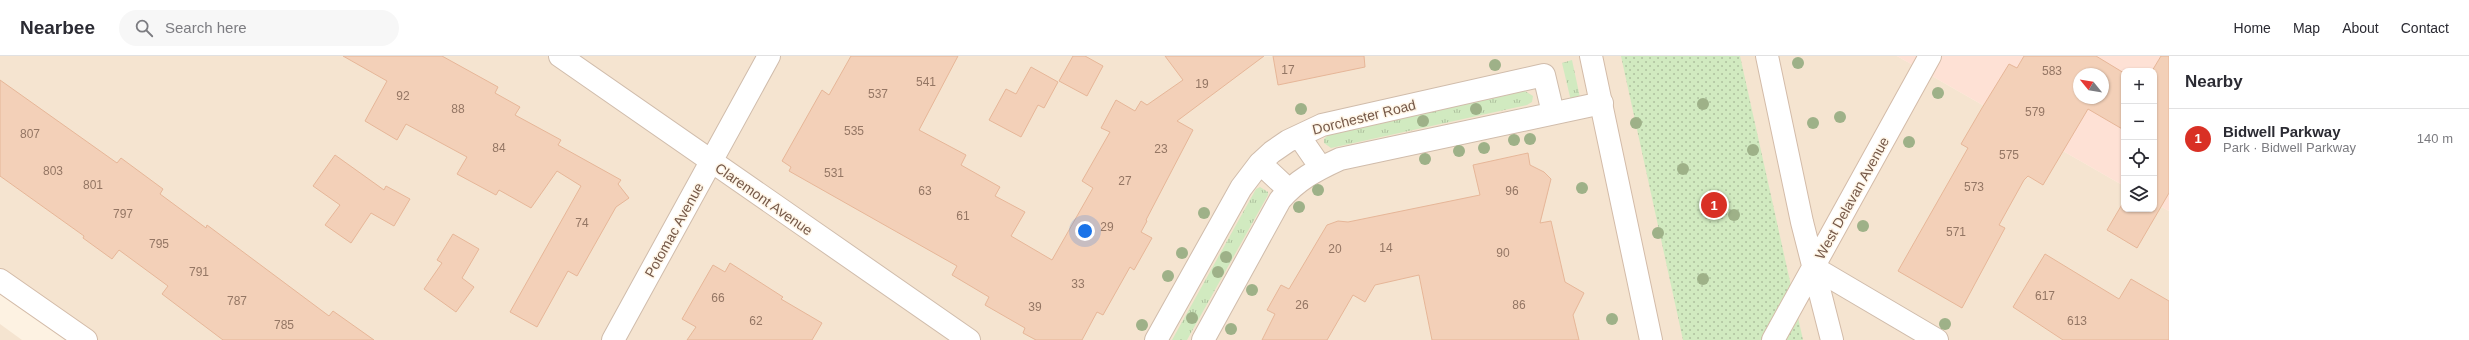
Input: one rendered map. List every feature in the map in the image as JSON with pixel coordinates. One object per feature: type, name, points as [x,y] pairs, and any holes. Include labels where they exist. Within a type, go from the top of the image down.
[{"type":"street","name":"Claremont Avenue","points":[[560,56],[969,340]]},
{"type":"street","name":"Potomac Avenue","points":[[613,340],[769,56]]},
{"type":"street","points":[[1591,56],[1651,340]]},
{"type":"street","points":[[1767,56],[1813,267],[1832,340]]},
{"type":"street","name":"West Delavan Avenue","points":[[1773,340],[1930,56]]},
{"type":"street","name":"Dorchester Road","points":[[1156,340],[1241,188],[1260,163],[1272,152],[1298,136],[1322,125],[1544,75],[1553,113]]},
{"type":"street","points":[[1203,340],[1271,216],[1289,190],[1298,181],[1340,159],[1376,150],[1602,103]]},
{"type":"street","points":[[1298,136],[1321,168]]},
{"type":"street","points":[[1260,163],[1289,190]]},
{"type":"street","points":[[1813,267],[1937,340]]},
{"type":"street","points":[[0,280],[75,337]]},
{"type":"shaded area","points":[[0,56],[1897,56],[2121,184],[2121,212],[2157,212],[2157,205],[2169,211],[2169,340],[85,340],[0,280]]},
{"type":"shaded area","points":[[1897,56],[2169,56],[2169,211],[2157,205],[2157,68],[2121,68],[2121,184]]},
{"type":"shaded area","points":[[0,324],[22,340],[0,340]]},
{"type":"green space","points":[[1621,56],[1740,56],[1803,340],[1683,340]]},
{"type":"green space","points":[[1572,60],[1581,102],[1571,101],[1562,63]]},
{"type":"green space","points":[[1525,91],[1533,96],[1532,102],[1527,105],[1331,148],[1324,143],[1324,139],[1328,135]]},
{"type":"green space","points":[[1260,187],[1268,192],[1268,195],[1187,340],[1172,340],[1256,189]]},
{"type":"building","points":[[343,56],[442,56],[498,87],[495,93],[520,107],[515,115],[561,140],[558,145],[621,180],[618,184],[629,198],[616,207],[577,276],[568,271],[537,327],[510,312],[581,186],[557,171],[531,208],[499,190],[496,195],[457,174],[467,157],[406,124],[397,140],[365,121],[387,81]]},
{"type":"building","points":[[851,56],[958,56],[919,130],[966,155],[961,165],[1000,187],[995,196],[1025,212],[1011,236],[1052,260],[1093,188],[1082,181],[1110,132],[1101,128],[1116,100],[1135,111],[1141,101],[1147,105],[1183,80],[1165,56],[1264,56],[1177,121],[1193,130],[1141,232],[1152,238],[1134,270],[1130,267],[1103,315],[1097,312],[1082,340],[1036,340],[1023,333],[1025,328],[985,305],[989,297],[952,275],[957,266],[789,171],[791,167],[782,161],[822,90],[829,95]]},
{"type":"building","points":[[1073,56],[1085,56],[1103,66],[1087,96],[1059,81]]},
{"type":"building","points":[[1273,56],[1364,56],[1365,67],[1278,85]]},
{"type":"building","points":[[2024,56],[2096,56],[2121,71],[2121,128],[2088,109],[2043,185],[2028,176],[2024,180],[1999,225],[2005,228],[1962,308],[1898,271],[1968,148],[1961,144],[2009,64],[2017,68]]},
{"type":"building","points":[[2161,56],[2169,56],[2169,193],[2137,248],[2107,230],[2121,206],[2121,212],[2157,212],[2157,68],[2154,68]]},
{"type":"building","points":[[1031,67],[1058,82],[1044,108],[1038,105],[1021,137],[989,120],[1006,89],[1016,94]]},
{"type":"building","points":[[0,80],[117,163],[121,158],[163,189],[160,194],[206,228],[207,225],[329,316],[333,311],[374,340],[223,340],[162,294],[168,286],[119,250],[112,259],[83,238],[84,236],[0,176]]},
{"type":"building","points":[[1528,153],[1530,165],[1544,172],[1551,179],[1540,223],[1551,221],[1565,282],[1584,293],[1573,315],[1579,340],[1432,340],[1419,275],[1375,285],[1365,302],[1353,295],[1327,340],[1262,340],[1275,314],[1267,310],[1281,285],[1289,289],[1327,225],[1338,221],[1348,222],[1480,195],[1473,165]]},
{"type":"building","points":[[335,155],[384,190],[386,186],[410,199],[394,226],[371,213],[351,243],[325,225],[340,205],[313,186]]},
{"type":"building","points":[[453,234],[479,249],[462,278],[474,287],[456,312],[424,289],[442,263],[437,260]]},
{"type":"building","points":[[2045,254],[2119,299],[2131,279],[2169,301],[2169,340],[2063,340],[2013,307]]},
{"type":"building","points":[[730,263],[783,297],[781,299],[822,323],[812,340],[687,340],[696,327],[682,319],[713,265],[725,272]]},
{"type":"place","name":"Bidwell Parkway","points":[[1714,205]]}]
